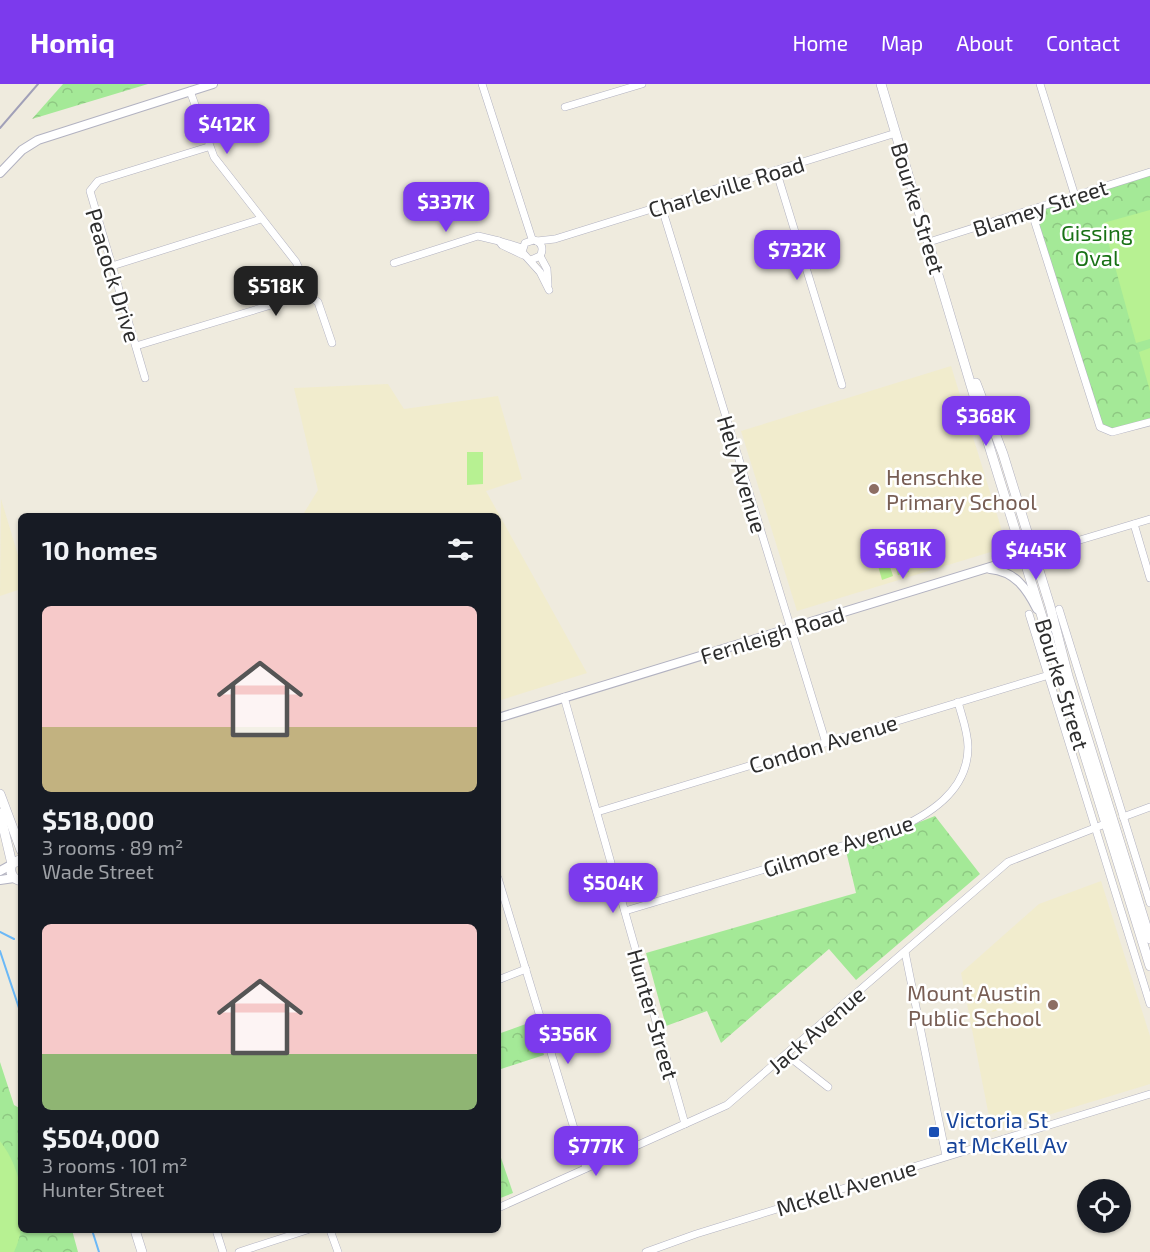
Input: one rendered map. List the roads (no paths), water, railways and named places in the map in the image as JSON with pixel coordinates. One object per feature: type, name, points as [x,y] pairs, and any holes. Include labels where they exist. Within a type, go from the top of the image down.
[{"type":"main road","name":"Bourke Street","points":[[881,84],[1049,640],[1114,821],[1150,966]]},
{"type":"main road","name":"Bourke Street","points":[[957,333],[1003,454],[1068,676],[1150,939]]},
{"type":"main road","points":[[0,794],[18,842]]},
{"type":"main road","points":[[0,813],[12,865],[10,872],[18,881]]},
{"type":"main road","points":[[12,865],[18,861]]},
{"type":"main road","points":[[136,1233],[142,1252]]},
{"type":"street","points":[[0,173],[22,150],[38,140],[213,84]]},
{"type":"street","points":[[394,263],[478,236],[523,249],[549,290],[547,269],[524,218],[482,84]]},
{"type":"street","points":[[565,108],[642,84]]},
{"type":"street","points":[[1040,84],[1075,196]]},
{"type":"street","points":[[136,346],[293,298],[301,291],[303,278],[298,268],[218,164],[208,147],[190,91]]},
{"type":"street","name":"Charleville Road","points":[[523,249],[535,240],[555,239],[896,133]]},
{"type":"street","name":"Peacock Drive","points":[[145,378],[90,194],[94,184],[208,147]]},
{"type":"street","points":[[776,170],[842,385]]},
{"type":"street","name":"Blamey Street","points":[[929,242],[1150,172]]},
{"type":"street","name":"Hely Avenue","points":[[661,205],[826,743]]},
{"type":"street","points":[[1031,210],[1100,427],[1112,432],[1150,422]]},
{"type":"street","points":[[523,249],[524,218]]},
{"type":"street","points":[[112,266],[261,219]]},
{"type":"street","name":"Charleville Road","points":[[531,260],[555,239]]},
{"type":"street","points":[[301,291],[318,302],[332,343]]},
{"type":"street","name":"Fernleigh Road","points":[[501,717],[1150,519]]},
{"type":"street","points":[[1134,524],[1150,578]]},
{"type":"street","points":[[985,569],[1006,573],[1023,586],[1036,608],[1049,640]]},
{"type":"street","name":"Bourke Street","points":[[1059,609],[1078,673],[1114,821],[1150,903]]},
{"type":"street","name":"Bourke Street","points":[[1029,614],[1150,1004]]},
{"type":"street","name":"Bourke Street","points":[[1068,676],[1078,673]]},
{"type":"street","name":"Condon Avenue","points":[[597,812],[1049,675]]},
{"type":"street","name":"Hunter Street","points":[[564,698],[685,1124]]},
{"type":"street","name":"Gilmore Avenue","points":[[626,911],[892,831],[931,812],[956,785],[967,758],[966,733],[958,702]]},
{"type":"street","name":"Jack Avenue","points":[[501,1207],[727,1105],[1008,862],[1150,807]]},
{"type":"street","points":[[0,871],[12,865]]},
{"type":"street","points":[[0,880],[18,881]]},
{"type":"street","points":[[501,888],[586,1168]]},
{"type":"street","points":[[905,952],[946,1156]]},
{"type":"street","points":[[501,979],[526,969]]},
{"type":"street","points":[[787,1055],[828,1088]]},
{"type":"street","name":"McKell Avenue","points":[[646,1252],[696,1234],[1150,1094]]},
{"type":"street","points":[[217,1233],[223,1252]]},
{"type":"street","points":[[238,1252],[298,1233]]},
{"type":"street","points":[[331,1233],[338,1252]]},
{"type":"waterway","points":[[0,932],[14,939]]},
{"type":"waterway","points":[[0,951],[18,1005]]},
{"type":"waterway","points":[[93,1233],[99,1252]]},
{"type":"railway","points":[[0,128],[38,84]]},
{"type":"place","name":"Henschke Primary School","points":[[874,489]]},
{"type":"place","name":"Mount Austin Public School","points":[[1053,1005]]},
{"type":"place","name":"Victoria St at McKell Av","points":[[934,1132]]},
{"type":"park label","name":"Gissing Oval","points":[[1097,244]]}]
